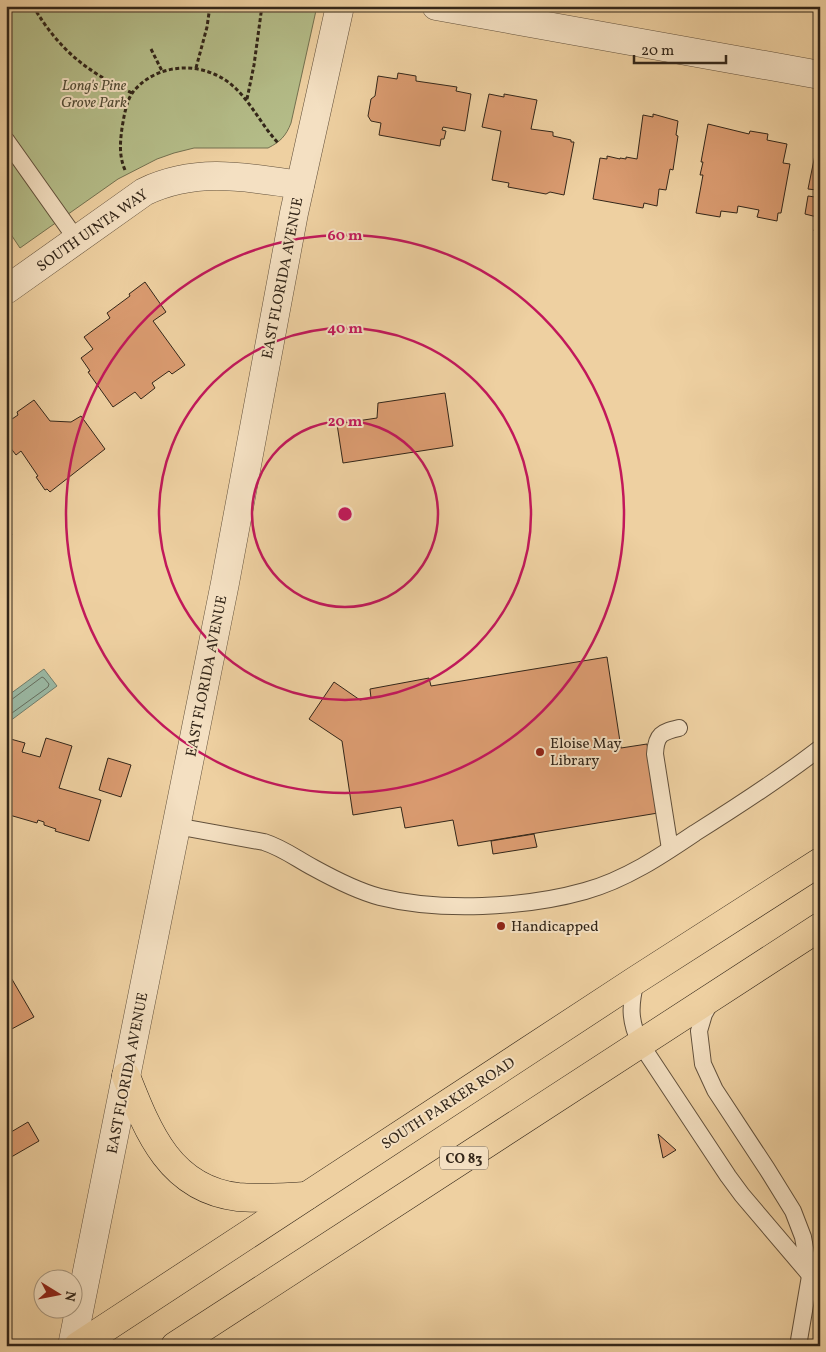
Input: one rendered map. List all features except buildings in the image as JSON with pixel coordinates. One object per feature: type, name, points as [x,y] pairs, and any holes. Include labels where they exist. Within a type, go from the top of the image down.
[{"type":"main road","name":"SOUTH PARKER ROAD","points":[[78,1346],[636,980],[820,862]]},
{"type":"main road","name":"CO 83","points":[[175,1346],[820,927]]},
{"type":"main road","points":[[126,1076],[139,1110],[157,1144],[166,1158],[190,1180],[218,1193],[238,1197],[306,1196]]},
{"type":"street","name":"EAST FLORIDA AVENUE","points":[[72,1346],[236,528],[300,185],[340,6]]},
{"type":"street","points":[[436,6],[820,75]]},
{"type":"street","name":"SOUTH UINTA WAY","points":[[6,290],[144,192],[159,184],[208,175],[242,177],[300,185]]},
{"type":"lane","points":[[6,140],[77,240]]},
{"type":"lane","points":[[670,850],[655,746],[660,734],[679,728]]},
{"type":"lane","points":[[176,826],[264,842],[284,849],[314,868],[365,892],[404,902],[475,906],[511,904],[586,891],[638,869],[774,782],[820,748]]},
{"type":"lane","points":[[636,980],[631,1012],[640,1043],[732,1182],[810,1276]]},
{"type":"lane","points":[[716,994],[704,1014],[699,1031],[703,1064],[715,1090],[793,1211],[803,1237],[810,1276],[798,1346]]},
{"type":"path","points":[[33,6],[42,22],[63,48],[77,61],[106,81],[132,93]]},
{"type":"path","points":[[196,68],[210,6]]},
{"type":"path","points":[[247,99],[262,6]]},
{"type":"path","points":[[151,48],[162,72]]},
{"type":"path","points":[[127,175],[121,160],[120,143],[124,117],[132,93],[145,81],[162,72],[178,68],[196,68],[213,73],[230,82],[247,99],[260,121],[278,143]]},
{"type":"green space","name":"Long's Pine Grove Park","points":[[6,6],[317,6],[291,123],[285,135],[279,141],[268,148],[194,148],[157,159],[118,179],[20,248],[6,227]]},
{"type":"water","points":[[44,669],[57,686],[10,721],[6,715],[6,697]]},
{"type":"place","name":"Eloise May Library","points":[[540,752]]},
{"type":"place","name":"Handicapped","points":[[501,926]]}]
